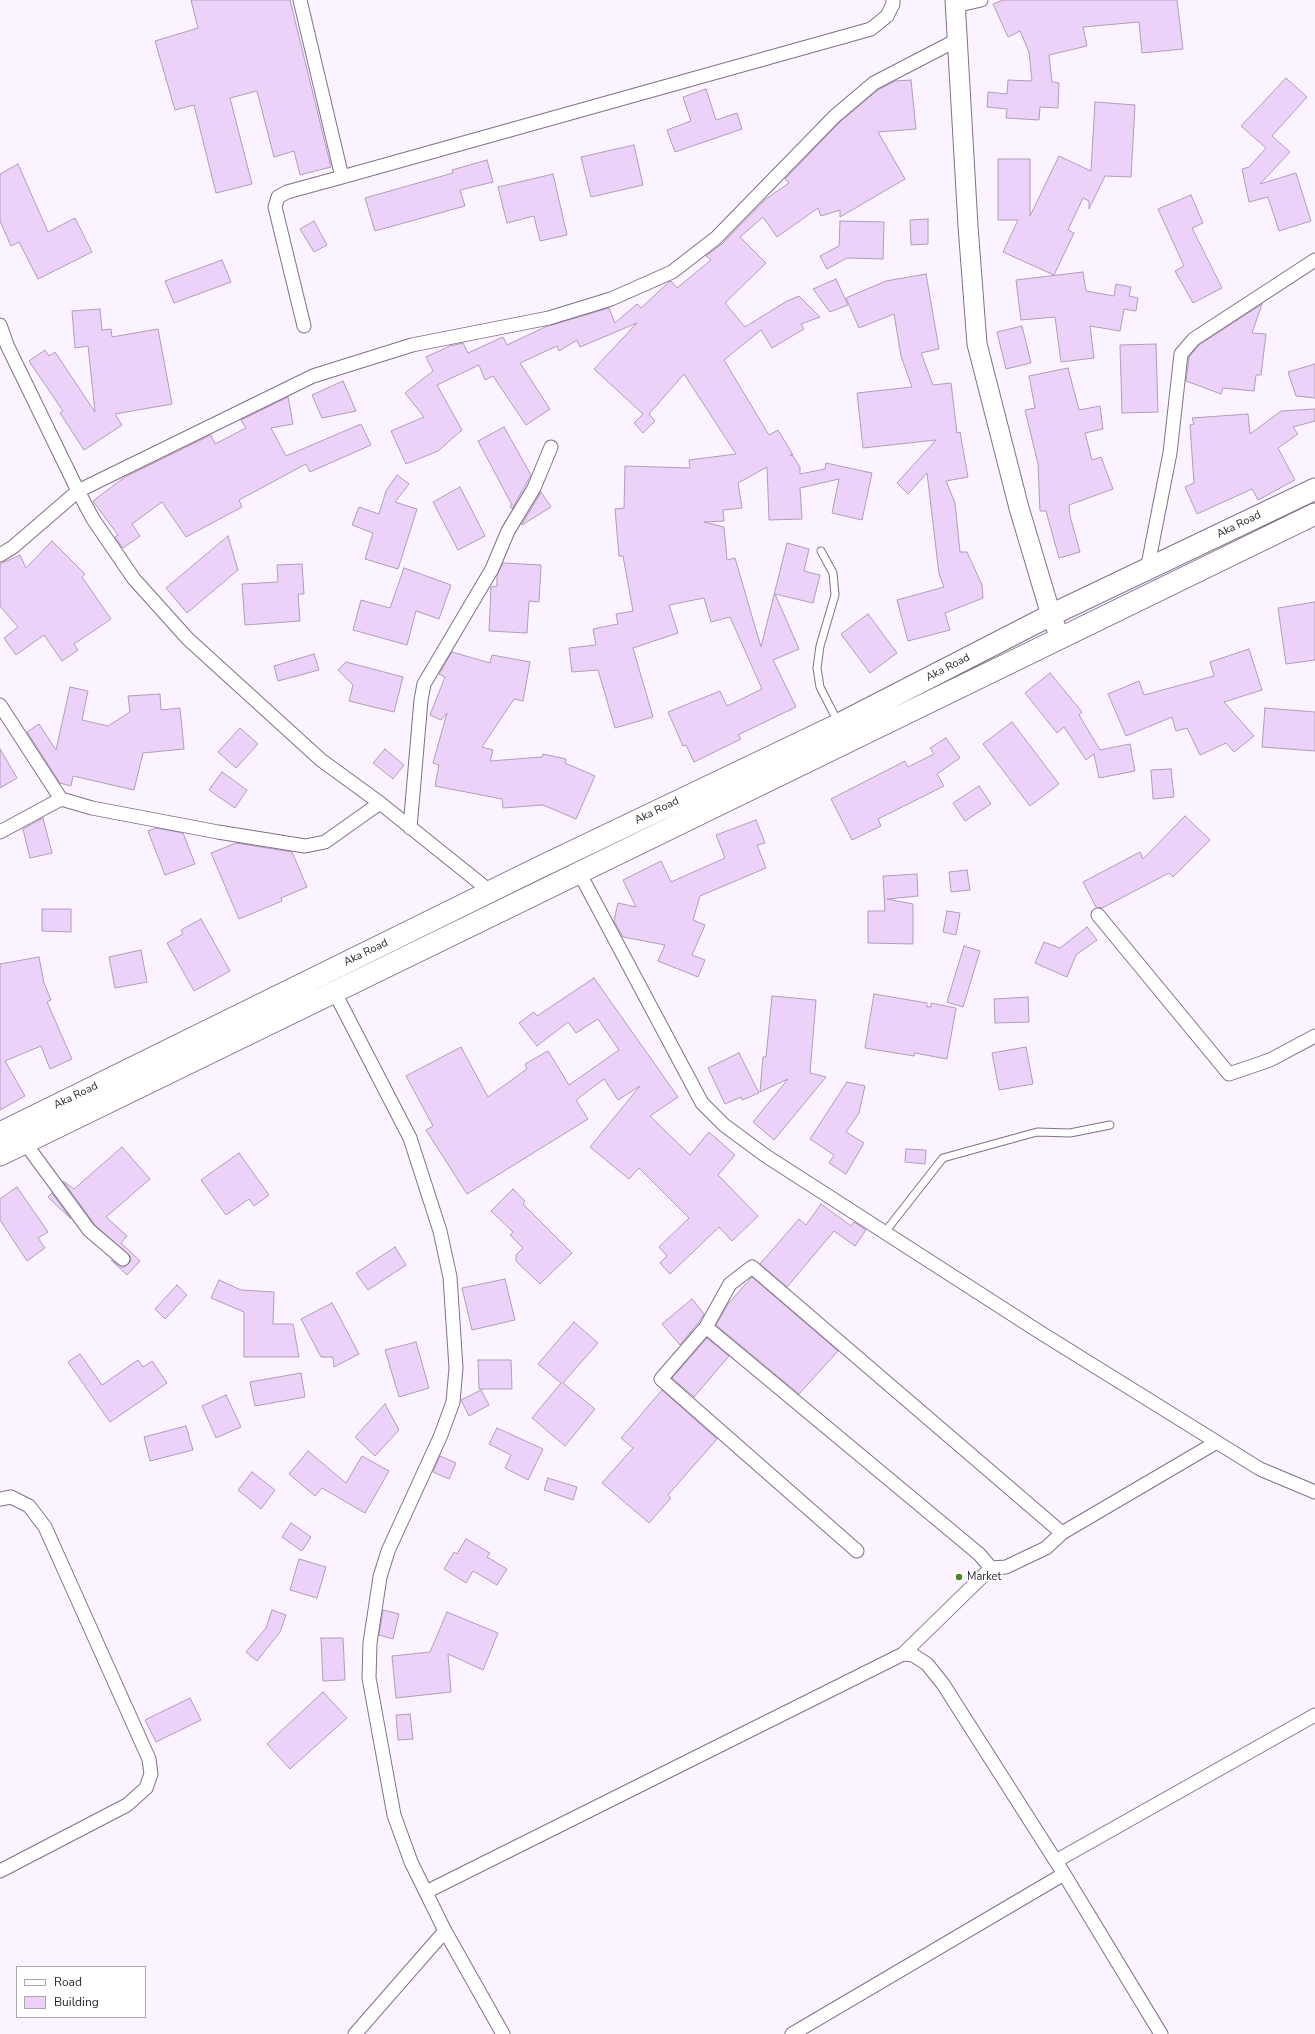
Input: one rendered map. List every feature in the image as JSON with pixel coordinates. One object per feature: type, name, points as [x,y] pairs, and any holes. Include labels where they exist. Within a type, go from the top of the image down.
[{"type":"main road","name":"Aka Road","points":[[0,1133],[491,892],[839,724],[1051,616],[1315,489]]},
{"type":"main road","name":"Aka Road","points":[[0,1156],[1315,514]]},
{"type":"street","points":[[300,0],[342,177]]},
{"type":"street","points":[[304,326],[275,207],[278,197],[287,192],[871,29],[887,16],[893,4],[893,0]]},
{"type":"street","points":[[981,0],[955,3],[968,226],[977,344],[1018,508],[1051,616],[1060,638]]},
{"type":"street","points":[[0,555],[12,547],[78,492],[313,376],[412,345],[549,318],[611,299],[672,272],[716,238],[835,116],[874,83],[957,40]]},
{"type":"street","points":[[1147,570],[1170,454],[1181,354],[1194,339],[1315,260]]},
{"type":"street","points":[[0,325],[7,345],[78,492],[93,518],[134,579],[188,639],[321,760],[380,803],[491,892]]},
{"type":"street","points":[[410,828],[421,700],[424,684],[492,569],[508,532],[534,488],[551,447]]},
{"type":"street","points":[[0,705],[61,799],[92,808],[218,832],[305,846],[325,842],[380,803]]},
{"type":"street","points":[[0,832],[61,799]]},
{"type":"street","points":[[580,874],[702,1103],[724,1125],[766,1156],[1038,1331],[1260,1469],[1315,1492]]},
{"type":"street","points":[[1098,915],[1228,1074],[1270,1060],[1315,1036]]},
{"type":"street","points":[[334,993],[410,1138],[440,1230],[450,1277],[456,1368],[453,1402],[441,1434],[388,1551],[380,1577],[370,1643],[369,1678],[394,1815],[411,1862],[445,1931],[503,2034]]},
{"type":"street","points":[[25,1143],[89,1230],[123,1259]]},
{"type":"street","points":[[857,1551],[661,1379],[706,1327],[730,1284],[752,1267],[1062,1533]]},
{"type":"street","points":[[706,1327],[979,1554],[991,1568]]},
{"type":"street","points":[[426,1892],[903,1654],[991,1568],[1006,1567],[1046,1548],[1062,1533],[1217,1442]]},
{"type":"street","points":[[0,1499],[11,1497],[29,1506],[45,1527],[149,1759],[151,1774],[146,1788],[127,1805],[0,1871]]},
{"type":"street","points":[[903,1654],[913,1655],[927,1664],[943,1684],[1056,1861],[1161,2034]]},
{"type":"street","points":[[1056,1861],[1315,1715]]},
{"type":"street","points":[[792,2034],[807,2030],[1064,1874]]},
{"type":"street","points":[[355,2034],[445,1931]]},
{"type":"lane","points":[[821,551],[832,573],[835,595],[820,646],[817,668],[820,687],[839,724]]},
{"type":"lane","points":[[885,1232],[943,1158],[1037,1132],[1070,1133],[1110,1126]]},
{"type":"building","points":[[191,0],[290,0],[331,167],[300,175],[294,151],[274,157],[257,91],[230,98],[252,184],[216,193],[194,105],[175,110],[155,41],[198,28]]},
{"type":"building","points":[[1003,0],[1177,0],[1183,49],[1142,53],[1139,22],[1083,27],[1087,46],[1049,55],[1052,82],[1059,83],[1058,108],[1040,107],[1039,120],[1006,118],[1007,109],[987,107],[988,92],[1007,94],[1008,80],[1032,81],[1029,52],[1020,31],[1008,37],[993,4]]},
{"type":"building","points":[[1286,78],[1307,97],[1272,136],[1290,152],[1260,184],[1296,173],[1311,221],[1279,231],[1268,197],[1249,202],[1242,169],[1249,167],[1266,148],[1241,126]]},
{"type":"building","points":[[911,80],[916,129],[878,132],[905,179],[840,217],[840,210],[821,216],[818,208],[777,237],[763,217],[740,237],[766,263],[725,303],[745,327],[787,301],[799,296],[820,317],[801,324],[804,329],[772,348],[761,330],[724,360],[769,435],[778,430],[793,455],[790,455],[793,456],[800,467],[800,474],[825,469],[826,463],[872,473],[862,520],[832,513],[839,479],[800,488],[802,519],[769,520],[767,467],[738,483],[742,508],[723,510],[724,521],[704,522],[724,527],[727,560],[735,558],[761,647],[787,543],[809,549],[804,571],[820,575],[813,603],[775,594],[799,649],[773,660],[796,707],[738,735],[741,739],[694,762],[686,745],[683,746],[668,712],[720,691],[727,706],[762,689],[730,617],[711,622],[704,598],[669,605],[678,633],[633,648],[653,717],[615,728],[598,670],[572,672],[569,648],[596,645],[593,629],[618,624],[616,614],[633,611],[623,556],[619,556],[615,509],[624,508],[625,466],[690,468],[689,460],[736,454],[684,374],[649,414],[655,421],[643,433],[634,423],[643,414],[594,369],[637,323],[580,347],[577,340],[559,351],[557,346],[520,363],[550,409],[526,425],[493,376],[485,380],[479,365],[437,385],[462,430],[438,451],[406,464],[391,431],[424,417],[405,393],[433,371],[426,357],[450,346],[463,343],[468,353],[503,337],[507,345],[545,327],[609,308],[615,323],[637,304],[641,308],[669,282],[671,281],[677,288],[711,260],[706,256],[722,244],[766,199],[789,183],[785,179],[840,122],[878,90],[895,81]]},
{"type":"building","points":[[706,89],[716,120],[737,113],[742,129],[675,152],[667,130],[691,121],[683,97]]},
{"type":"building","points":[[1095,102],[1135,105],[1131,177],[1105,176],[1089,209],[1089,201],[1083,198],[1068,230],[1074,233],[1054,275],[1003,252],[1018,220],[998,220],[998,159],[1030,159],[1030,216],[1059,156],[1091,171]]},
{"type":"building","points":[[634,145],[643,185],[591,197],[581,157]]},
{"type":"building","points":[[487,160],[493,182],[460,190],[465,206],[375,231],[365,198],[453,173],[452,170]]},
{"type":"building","points":[[18,164],[48,232],[75,218],[92,252],[38,279],[19,242],[11,246],[0,221],[0,174]]},
{"type":"building","points":[[553,174],[567,235],[540,241],[534,216],[507,223],[498,187]]},
{"type":"building","points":[[1191,195],[1203,223],[1192,228],[1222,288],[1193,303],[1175,271],[1184,266],[1158,209]]},
{"type":"building","points":[[928,219],[928,244],[911,245],[910,220]]},
{"type":"building","points":[[314,221],[327,245],[314,252],[300,229]]},
{"type":"building","points":[[840,221],[884,222],[883,259],[847,258],[827,269],[820,256],[839,246]]},
{"type":"building","points":[[222,260],[231,282],[174,303],[165,281]]},
{"type":"building","points":[[1083,272],[1086,291],[1114,296],[1116,284],[1131,287],[1129,296],[1138,298],[1136,311],[1124,309],[1120,331],[1090,326],[1094,358],[1061,362],[1055,317],[1021,320],[1016,280]]},
{"type":"building","points":[[926,274],[939,349],[921,353],[933,385],[951,383],[957,433],[960,432],[968,477],[946,481],[955,503],[960,552],[967,552],[982,585],[983,598],[945,613],[950,630],[908,641],[897,600],[944,587],[939,574],[927,473],[908,494],[897,483],[936,440],[863,448],[857,393],[912,387],[901,356],[894,314],[859,328],[846,298],[886,281]]},
{"type":"building","points":[[836,279],[848,305],[830,312],[813,289]]},
{"type":"building","points":[[1262,304],[1252,333],[1266,334],[1261,375],[1256,375],[1254,391],[1223,388],[1221,394],[1186,381],[1189,357],[1199,345]]},
{"type":"building","points":[[100,309],[102,330],[111,329],[112,337],[158,329],[172,404],[115,414],[122,425],[84,450],[60,413],[63,411],[29,361],[45,350],[49,356],[55,352],[95,412],[88,346],[75,348],[72,311]]},
{"type":"building","points":[[1022,326],[1031,363],[1006,369],[997,332]]},
{"type":"building","points":[[1156,344],[1158,412],[1122,413],[1120,345]]},
{"type":"building","points":[[1315,364],[1315,398],[1296,396],[1288,372]]},
{"type":"building","points":[[1068,368],[1079,410],[1100,406],[1103,429],[1085,433],[1092,460],[1101,457],[1113,489],[1069,505],[1070,516],[1080,552],[1059,558],[1046,511],[1040,511],[1038,464],[1025,410],[1035,408],[1029,376]]},
{"type":"building","points":[[343,381],[356,411],[322,418],[312,395]]},
{"type":"building","points":[[288,397],[293,424],[271,428],[286,456],[361,424],[371,445],[310,472],[306,464],[239,500],[242,507],[186,537],[162,502],[132,524],[140,536],[123,548],[115,537],[118,535],[93,501],[125,477],[211,435],[215,444],[246,428],[241,420]]},
{"type":"building","points":[[1315,409],[1315,421],[1293,427],[1298,434],[1278,448],[1295,480],[1258,500],[1252,489],[1197,514],[1185,487],[1194,483],[1190,425],[1194,424],[1192,418],[1248,414],[1250,434],[1281,411]]},
{"type":"building","points":[[504,427],[531,475],[512,509],[510,506],[512,505],[478,441]]},
{"type":"building","points":[[397,475],[409,484],[395,502],[417,509],[398,569],[365,559],[373,533],[352,525],[359,507],[379,514],[386,491]]},
{"type":"building","points":[[460,487],[485,536],[458,550],[433,502]]},
{"type":"building","points":[[541,492],[551,507],[522,525],[522,524]]},
{"type":"building","points":[[228,536],[238,570],[187,613],[166,588]]},
{"type":"building","points":[[52,541],[85,574],[82,577],[111,619],[74,644],[78,650],[62,661],[44,635],[16,655],[4,638],[18,627],[0,606],[0,564],[20,555],[26,568]]},
{"type":"building","points":[[503,563],[541,565],[539,602],[529,601],[527,633],[489,631],[491,587],[497,586],[497,575]]},
{"type":"building","points":[[302,564],[304,594],[298,594],[300,621],[245,625],[242,584],[278,582],[277,565]]},
{"type":"building","points":[[404,568],[451,585],[439,619],[416,611],[407,645],[353,630],[361,600],[390,608]]},
{"type":"building","points":[[1315,602],[1315,660],[1286,664],[1278,608]]},
{"type":"building","points":[[868,614],[897,653],[870,673],[841,634]]},
{"type":"building","points":[[1249,649],[1262,690],[1224,702],[1254,736],[1234,752],[1226,743],[1200,755],[1187,728],[1176,731],[1172,717],[1126,736],[1108,694],[1139,681],[1144,695],[1214,676],[1210,662]]},
{"type":"building","points":[[452,652],[490,663],[492,655],[530,662],[523,701],[514,699],[482,747],[493,750],[490,761],[542,757],[543,754],[566,759],[565,763],[595,776],[576,819],[543,805],[503,808],[502,799],[435,786],[439,765],[433,763],[447,713],[441,720],[430,715],[445,677],[439,674]]},
{"type":"building","points":[[314,654],[319,670],[278,681],[274,666]]},
{"type":"building","points":[[346,662],[403,677],[394,712],[349,701],[353,685],[338,670]]},
{"type":"building","points":[[1050,673],[1082,712],[1079,715],[1100,750],[1130,744],[1135,771],[1099,778],[1094,754],[1086,760],[1064,727],[1057,733],[1025,693]]},
{"type":"building","points":[[70,687],[88,691],[82,720],[108,726],[130,712],[128,696],[160,694],[161,710],[180,708],[184,749],[143,753],[134,790],[73,776],[71,786],[60,783],[27,732],[39,724],[56,750]]},
{"type":"building","points":[[1265,708],[1315,712],[1315,751],[1262,747]]},
{"type":"building","points":[[1012,722],[1059,784],[1030,806],[983,744]]},
{"type":"building","points":[[240,728],[258,744],[236,768],[218,752]]},
{"type":"building","points":[[946,738],[960,758],[937,774],[944,786],[878,819],[881,826],[852,840],[831,799],[905,761],[908,767],[934,754],[930,748]]},
{"type":"building","points":[[0,749],[17,778],[0,788]]},
{"type":"building","points":[[385,749],[404,765],[393,779],[373,763]]},
{"type":"building","points":[[1171,769],[1174,797],[1153,799],[1151,770]]},
{"type":"building","points":[[222,772],[247,790],[235,808],[209,790]]},
{"type":"building","points":[[979,786],[991,804],[965,821],[953,803]]},
{"type":"building","points":[[1185,816],[1210,840],[1173,877],[1169,873],[1102,908],[1096,907],[1083,882],[1140,852],[1143,859]]},
{"type":"building","points":[[43,818],[52,853],[30,858],[23,829]]},
{"type":"building","points":[[756,820],[765,843],[757,845],[766,868],[700,896],[693,920],[705,925],[692,955],[705,960],[698,977],[658,961],[665,945],[623,937],[614,921],[618,903],[636,907],[623,880],[661,861],[671,882],[725,858],[716,835]]},
{"type":"building","points":[[156,828],[183,833],[195,864],[165,875],[148,831]]},
{"type":"building","points":[[236,843],[292,852],[307,887],[281,898],[282,901],[239,919],[211,853]]},
{"type":"building","points":[[967,870],[970,890],[951,892],[949,872]]},
{"type":"building","points":[[917,874],[918,896],[887,899],[913,904],[913,944],[868,943],[868,911],[885,911],[883,876]]},
{"type":"building","points":[[42,909],[71,909],[71,932],[42,931]]},
{"type":"building","points":[[947,911],[960,913],[956,935],[943,932]]},
{"type":"building","points":[[201,919],[230,971],[194,991],[167,943],[183,934],[181,930]]},
{"type":"building","points":[[1087,927],[1097,940],[1076,955],[1067,977],[1035,963],[1044,942],[1060,948]]},
{"type":"building","points":[[964,946],[980,951],[963,1007],[947,1002]]},
{"type":"building","points":[[141,950],[147,982],[115,988],[109,957]]},
{"type":"building","points":[[39,957],[44,983],[51,1000],[47,1002],[72,1059],[50,1069],[41,1046],[5,1061],[25,1096],[0,1110],[0,964]]},
{"type":"building","points":[[594,978],[678,1097],[650,1116],[690,1155],[709,1132],[735,1155],[718,1175],[758,1216],[732,1241],[719,1227],[670,1274],[660,1263],[667,1256],[659,1247],[689,1218],[639,1168],[629,1179],[590,1147],[640,1086],[618,1100],[604,1079],[576,1100],[588,1119],[467,1194],[426,1130],[433,1126],[406,1076],[461,1047],[488,1097],[527,1069],[525,1064],[548,1051],[569,1085],[619,1050],[598,1019],[576,1033],[568,1022],[537,1046],[519,1023],[534,1012],[537,1016]]},
{"type":"building","points":[[874,994],[927,1003],[927,1007],[931,1007],[931,1003],[956,1008],[947,1059],[915,1053],[914,1056],[865,1048]]},
{"type":"building","points":[[772,996],[816,1000],[810,1073],[826,1077],[774,1140],[753,1122],[788,1079],[760,1092],[763,1057],[766,1057]]},
{"type":"building","points":[[1028,997],[1029,1022],[995,1023],[994,999]]},
{"type":"building","points":[[1026,1047],[1033,1084],[999,1090],[992,1053]]},
{"type":"building","points":[[739,1053],[759,1093],[742,1100],[741,1097],[725,1104],[708,1068]]},
{"type":"building","points":[[847,1082],[865,1086],[859,1113],[846,1132],[864,1143],[846,1174],[829,1163],[834,1155],[810,1139]]},
{"type":"building","points":[[122,1147],[150,1179],[106,1217],[127,1236],[121,1243],[140,1261],[127,1275],[111,1260],[121,1267],[125,1267],[131,1261],[130,1256],[95,1225],[63,1181],[74,1189]]},
{"type":"building","points":[[906,1149],[926,1150],[925,1164],[905,1162]]},
{"type":"building","points":[[239,1153],[269,1195],[254,1206],[249,1199],[226,1215],[201,1180]]},
{"type":"building","points":[[17,1187],[48,1232],[38,1238],[45,1248],[27,1261],[0,1220],[0,1199]]},
{"type":"building","points":[[513,1189],[525,1201],[523,1204],[572,1253],[540,1284],[516,1261],[516,1255],[523,1248],[510,1235],[513,1232],[491,1211]]},
{"type":"building","points":[[52,1193],[71,1219],[48,1197]]},
{"type":"building","points":[[821,1204],[851,1226],[854,1222],[866,1230],[855,1246],[834,1231],[787,1287],[760,1264],[799,1219],[806,1225]]},
{"type":"building","points":[[395,1247],[406,1265],[368,1290],[356,1273]]},
{"type":"building","points":[[752,1277],[838,1351],[799,1394],[716,1325],[728,1304]]},
{"type":"building","points":[[505,1279],[515,1320],[472,1330],[462,1288]]},
{"type":"building","points":[[219,1280],[241,1290],[274,1292],[273,1324],[293,1324],[299,1357],[244,1357],[244,1312],[211,1298]]},
{"type":"building","points":[[177,1285],[187,1295],[165,1319],[155,1309]]},
{"type":"building","points":[[692,1299],[704,1314],[680,1345],[662,1324]]},
{"type":"building","points":[[332,1303],[359,1354],[334,1367],[333,1357],[321,1357],[301,1319]]},
{"type":"building","points":[[574,1322],[598,1343],[563,1383],[595,1409],[565,1446],[532,1418],[561,1383],[538,1364]]},
{"type":"building","points":[[707,1338],[729,1356],[694,1397],[672,1378]]},
{"type":"building","points":[[416,1342],[429,1388],[399,1397],[385,1350]]},
{"type":"building","points":[[80,1354],[102,1385],[138,1360],[143,1367],[152,1361],[167,1383],[110,1422],[68,1362]]},
{"type":"building","points":[[478,1360],[511,1360],[512,1389],[479,1389]]},
{"type":"building","points":[[301,1373],[305,1397],[255,1406],[250,1382]]},
{"type":"building","points":[[481,1390],[489,1405],[469,1416],[461,1400]]},
{"type":"building","points":[[662,1390],[717,1439],[668,1495],[671,1498],[649,1523],[602,1483],[633,1448],[621,1438]]},
{"type":"building","points":[[226,1395],[241,1427],[216,1438],[202,1406]]},
{"type":"building","points":[[385,1404],[399,1430],[375,1456],[355,1437]]},
{"type":"building","points":[[186,1426],[193,1450],[150,1461],[144,1437]]},
{"type":"building","points":[[497,1428],[543,1449],[528,1480],[505,1468],[511,1455],[489,1444]]},
{"type":"building","points":[[308,1451],[346,1483],[362,1456],[389,1471],[365,1513],[322,1488],[315,1496],[289,1474]]},
{"type":"building","points":[[440,1456],[456,1463],[449,1479],[433,1472]]},
{"type":"building","points":[[252,1472],[275,1490],[261,1509],[238,1490]]},
{"type":"building","points":[[548,1478],[577,1487],[573,1500],[544,1490]]},
{"type":"building","points":[[291,1523],[311,1537],[302,1551],[282,1537]]},
{"type":"building","points":[[466,1539],[490,1553],[487,1557],[507,1569],[497,1585],[473,1571],[466,1583],[444,1569],[454,1552],[457,1554]]},
{"type":"building","points":[[299,1559],[326,1567],[317,1598],[290,1590]]},
{"type":"building","points":[[272,1610],[286,1615],[280,1632],[257,1661],[246,1652],[266,1628]]},
{"type":"building","points":[[383,1610],[399,1614],[393,1639],[379,1635]]},
{"type":"building","points":[[447,1612],[498,1633],[483,1670],[448,1654],[451,1692],[396,1698],[392,1656],[430,1652]]},
{"type":"building","points":[[321,1638],[343,1638],[345,1680],[323,1681]]},
{"type":"building","points":[[323,1692],[347,1718],[290,1769],[267,1744]]},
{"type":"building","points":[[190,1698],[201,1720],[156,1742],[145,1720]]},
{"type":"building","points":[[410,1714],[413,1739],[398,1740],[396,1715]]},
{"type":"place","name":"Market","points":[[959,1577]]}]
